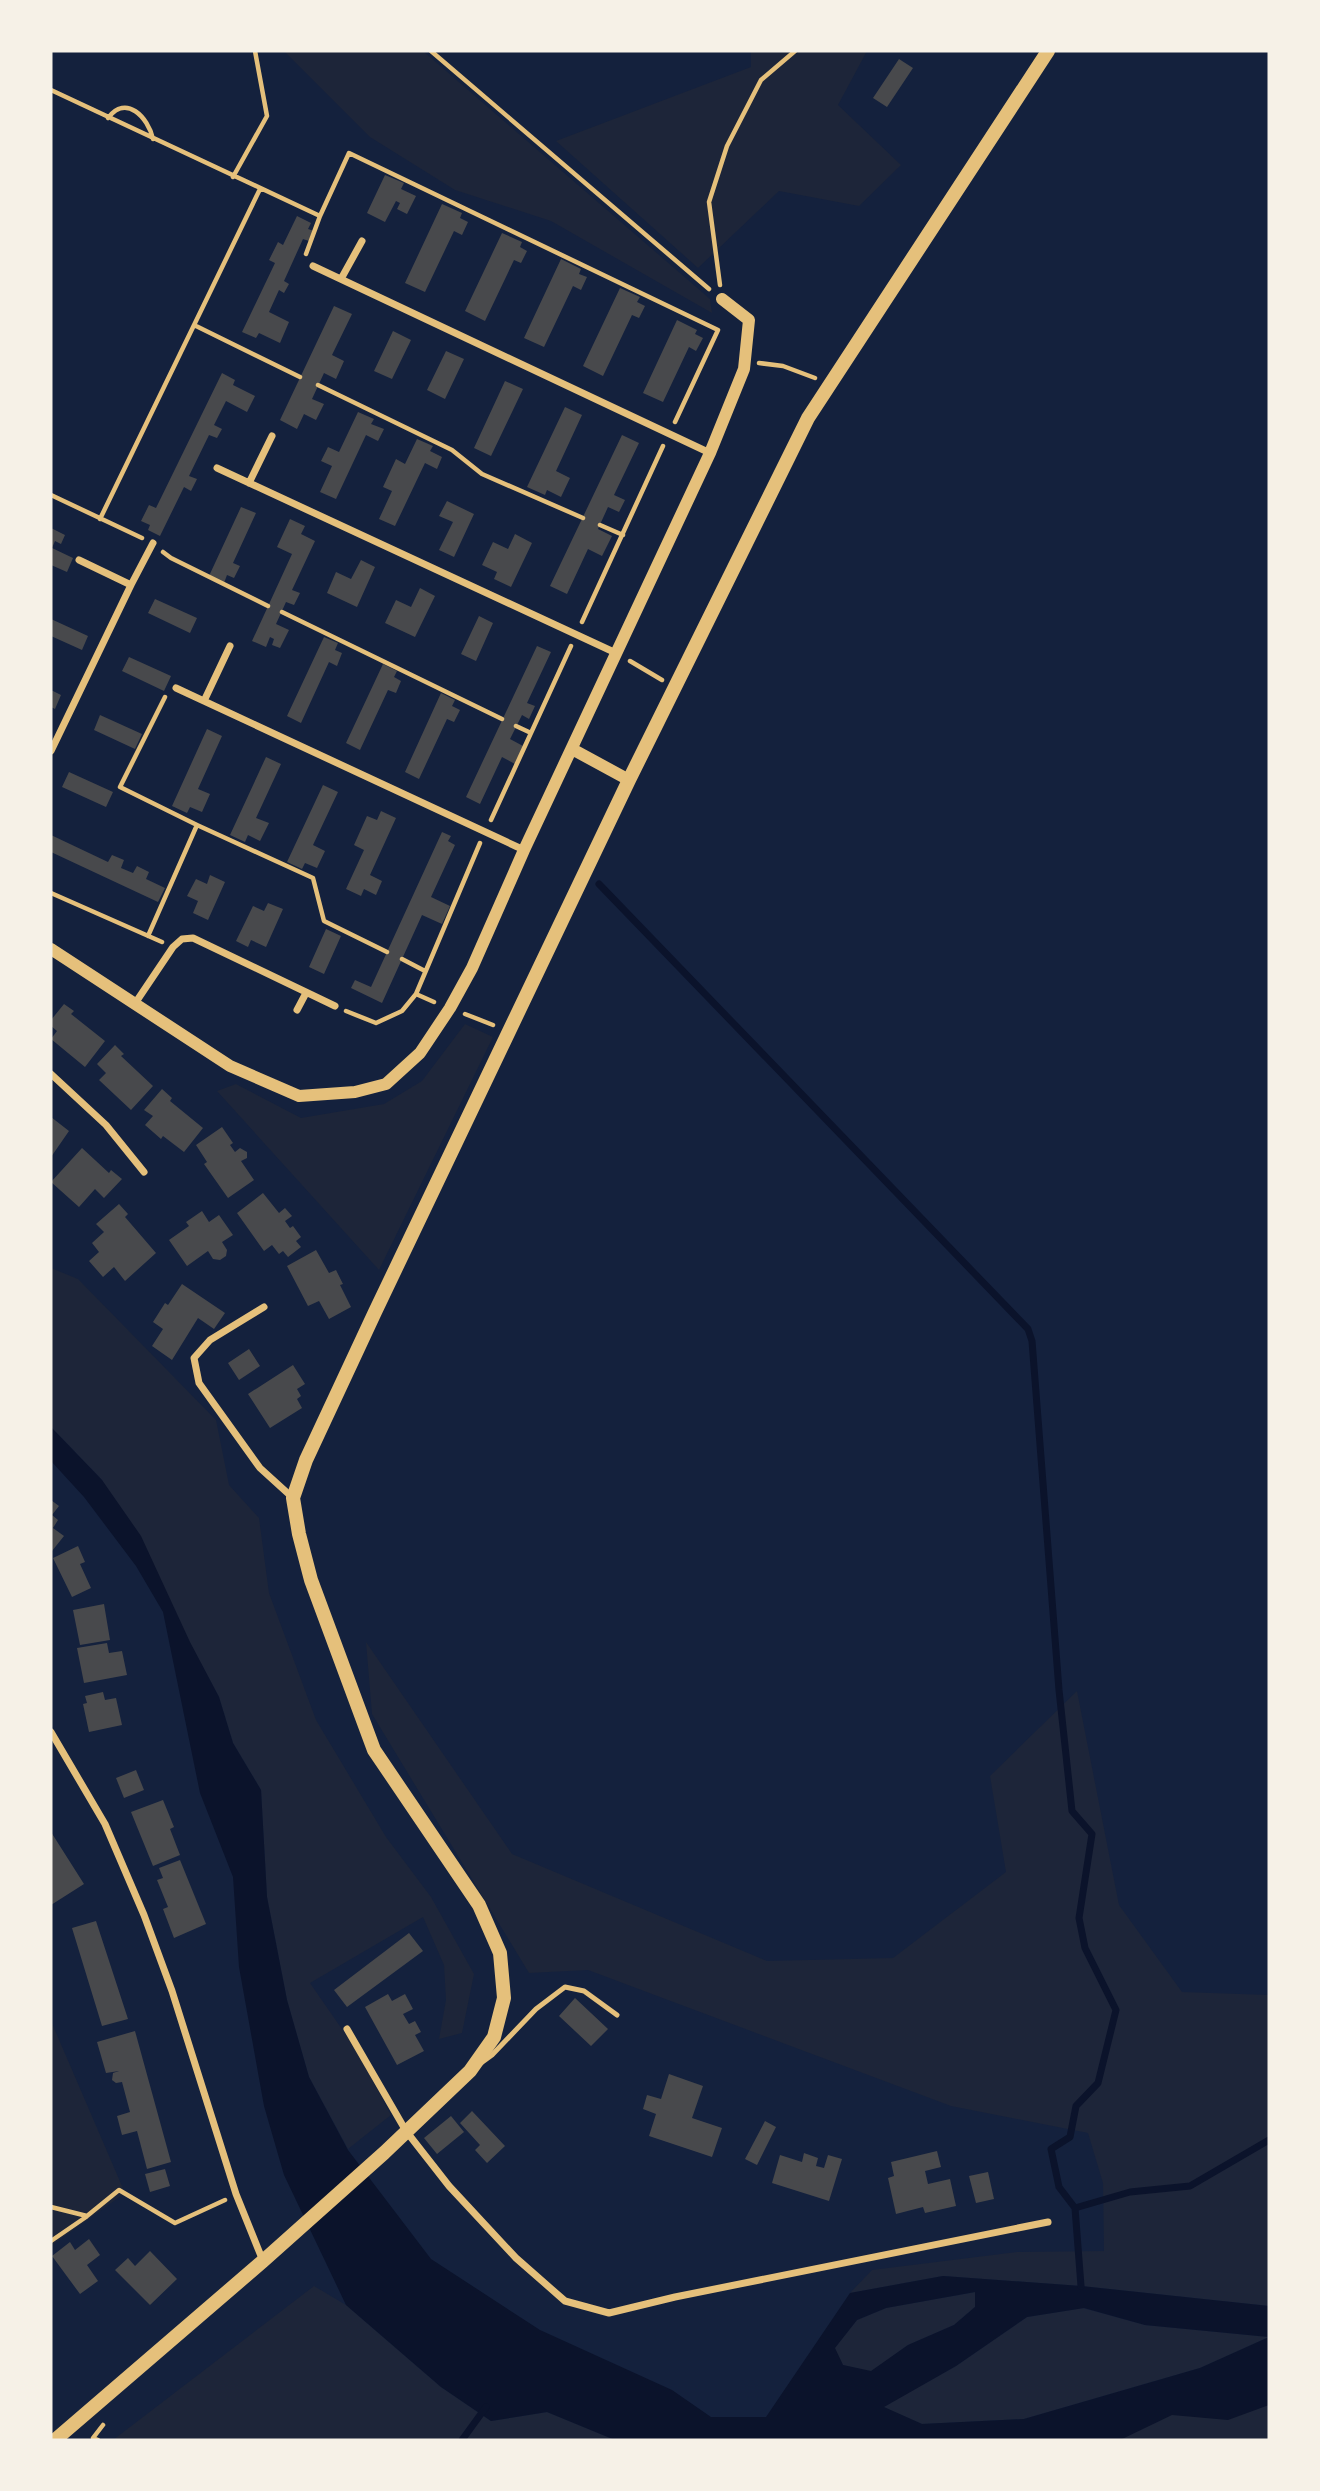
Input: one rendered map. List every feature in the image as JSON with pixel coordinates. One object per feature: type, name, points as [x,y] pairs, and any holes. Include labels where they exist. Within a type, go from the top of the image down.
[{"type":"main road","points":[[55,2440],[384,2153],[470,2071],[494,2037],[504,1998],[500,1953],[479,1905],[374,1750],[311,1580],[293,1498],[306,1460],[629,780],[808,418],[1048,51]]},
{"type":"street","points":[[341,279],[362,241]]},
{"type":"street","points":[[313,266],[710,453]]},
{"type":"street","points":[[51,949],[136,1002],[230,1066],[299,1096],[355,1093],[386,1084],[420,1052],[450,1009],[472,968],[524,850],[710,453],[744,369],[749,320],[722,299]]},
{"type":"street","points":[[249,483],[272,436]]},
{"type":"street","points":[[217,468],[617,653]]},
{"type":"street","points":[[51,751],[153,543]]},
{"type":"street","points":[[79,560],[131,584]]},
{"type":"street","points":[[204,701],[230,646]]},
{"type":"street","points":[[176,688],[524,850]]},
{"type":"street","points":[[572,750],[629,780]]},
{"type":"street","points":[[136,1002],[173,947],[182,939],[193,938],[335,1006]]},
{"type":"street","points":[[297,1010],[306,993]]},
{"type":"street","points":[[51,1074],[106,1125],[144,1172]]},
{"type":"street","points":[[264,1307],[209,1340],[194,1359],[199,1383],[260,1468],[293,1498]]},
{"type":"street","points":[[51,1732],[105,1824],[144,1915],[172,1991],[236,2194],[263,2261]]},
{"type":"street","points":[[347,2029],[406,2131],[449,2186],[516,2258],[565,2301],[608,2313],[688,2294],[1048,2222]]},
{"type":"lane","points":[[470,2071],[492,2055],[537,2009],[565,1987],[584,1991],[617,2015]]},
{"type":"path","points":[[233,177],[267,116],[255,51]]},
{"type":"path","points":[[431,51],[722,299]]},
{"type":"path","points":[[722,299],[709,202],[727,145],[761,80],[795,51]]},
{"type":"path","points":[[51,90],[320,216]]},
{"type":"path","points":[[107,118],[114,110],[123,107],[135,111],[146,120],[153,140]]},
{"type":"path","points":[[313,266],[306,256],[320,216],[349,153],[718,330],[485,831],[415,994],[402,1011],[376,1023],[335,1006]]},
{"type":"path","points":[[100,519],[260,189]]},
{"type":"path","points":[[194,325],[300,377]]},
{"type":"path","points":[[745,361],[783,366],[830,384]]},
{"type":"path","points":[[318,385],[452,450],[482,474],[583,518]]},
{"type":"path","points":[[600,525],[622,535]]},
{"type":"path","points":[[282,612],[502,719]]},
{"type":"path","points":[[617,653],[675,688]]},
{"type":"path","points":[[176,688],[165,697],[120,787],[313,878],[324,921],[387,952]]},
{"type":"path","points":[[516,726],[532,733]]},
{"type":"path","points":[[148,936],[197,825]]},
{"type":"path","points":[[51,893],[173,947]]},
{"type":"path","points":[[402,959],[425,971]]},
{"type":"path","points":[[415,994],[510,1032]]},
{"type":"path","points":[[51,2241],[119,2190],[175,2223],[236,2194]]},
{"type":"path","points":[[51,2207],[87,2216]]},
{"type":"shaded area","points":[[284,51],[423,51],[710,299],[712,313],[551,221],[455,190],[370,137]]},
{"type":"shaded area","points":[[751,51],[867,51],[838,105],[901,165],[859,206],[779,191],[698,268],[556,141],[751,67]]},
{"type":"shaded area","points":[[465,1024],[493,1037],[379,1270],[217,1091],[236,1084],[301,1118],[384,1104],[422,1081]]},
{"type":"shaded area","points":[[51,1268],[78,1279],[216,1420],[229,1485],[259,1518],[269,1593],[316,1720],[386,1837],[431,1897],[474,1974],[462,2033],[439,2039],[446,2000],[444,1965],[423,1917],[310,1983],[355,2048],[391,2115],[348,2149],[309,2077],[287,2000],[267,1897],[261,1790],[233,1743],[219,1697],[102,1480],[51,1427]]},
{"type":"shaded area","points":[[51,1427],[102,1480],[141,1536],[190,1642],[219,1697],[233,1743],[261,1790],[267,1897],[287,2000],[309,2077],[348,2150],[431,2259],[540,2330],[672,2390],[711,2417],[766,2417],[850,2293],[943,2276],[1081,2286],[1269,2306],[1269,2337],[1269,2405],[1228,2420],[1172,2415],[1120,2440],[615,2440],[547,2412],[491,2421],[441,2387],[346,2305],[284,2175],[264,2106],[239,1967],[233,1877],[200,1793],[163,1612],[136,1566],[84,1497],[51,1461]],"holes":[[[975,2292],[975,2307],[954,2325],[908,2345],[871,2371],[843,2365],[835,2348],[857,2320],[886,2308]],[[1084,2308],[1145,2325],[1269,2337],[1200,2368],[1024,2419],[922,2424],[884,2407],[956,2366],[1027,2317]]]},
{"type":"shaded area","points":[[366,1642],[512,1854],[767,1961],[893,1958],[1006,1872],[990,1776],[1077,1691],[1119,1905],[1182,1992],[1269,1995],[1269,2306],[1081,2286],[943,2276],[850,2293],[872,2270],[1017,2252],[1104,2251],[1103,2183],[1088,2133],[951,2106],[588,1970],[529,1973],[372,1714]]},
{"type":"shaded area","points":[[51,2021],[125,2193],[51,2246]]},
{"type":"shaded area","points":[[314,2286],[346,2305],[441,2387],[491,2421],[547,2412],[615,2440],[113,2440]]},
{"type":"shaded area","points":[[975,2292],[975,2307],[954,2325],[908,2345],[871,2372],[843,2365],[834,2348],[857,2320],[886,2308]]},
{"type":"shaded area","points":[[1083,2308],[1145,2325],[1269,2337],[1200,2368],[1024,2419],[922,2424],[883,2407],[956,2366],[1027,2317]]},
{"type":"shaded area","points":[[1269,2370],[1269,2440],[1020,2440]]},
{"type":"building","points":[[899,59],[913,68],[887,107],[873,98]]},
{"type":"building","points":[[385,175],[404,183],[401,189],[416,196],[407,214],[397,209],[400,203],[396,201],[385,222],[367,213]]},
{"type":"building","points":[[442,204],[462,213],[460,218],[468,222],[462,235],[454,231],[425,292],[405,283]]},
{"type":"building","points":[[297,216],[311,223],[308,229],[314,231],[309,241],[303,239],[284,281],[289,284],[284,293],[279,290],[269,312],[289,322],[280,343],[259,333],[256,338],[242,332],[275,263],[269,260],[278,242],[283,245]]},
{"type":"building","points":[[502,233],[522,242],[520,247],[527,251],[521,263],[514,260],[485,321],[465,311]]},
{"type":"building","points":[[561,259],[581,269],[579,274],[587,277],[581,290],[573,286],[544,347],[524,338]]},
{"type":"building","points":[[620,288],[640,297],[637,302],[645,306],[639,318],[632,315],[603,376],[583,366]]},
{"type":"building","points":[[334,306],[352,314],[332,355],[344,361],[336,379],[324,373],[312,399],[324,404],[316,420],[304,414],[297,429],[280,420]]},
{"type":"building","points":[[677,320],[697,330],[695,334],[703,338],[696,351],[689,347],[663,402],[643,393]]},
{"type":"building","points":[[393,331],[411,340],[392,379],[374,371]]},
{"type":"building","points":[[446,351],[464,359],[445,399],[427,390]]},
{"type":"building","points":[[222,373],[235,380],[233,385],[255,396],[247,412],[226,401],[214,425],[222,429],[217,438],[209,435],[189,476],[197,479],[191,491],[184,487],[160,536],[148,530],[150,525],[141,521],[149,505],[156,508]]},
{"type":"building","points":[[505,381],[523,389],[491,456],[474,448]]},
{"type":"building","points":[[565,407],[582,415],[556,471],[570,478],[561,497],[547,490],[545,495],[527,487]]},
{"type":"building","points":[[358,412],[374,419],[371,424],[384,429],[378,441],[366,435],[336,499],[320,492],[332,466],[321,461],[328,447],[339,452]]},
{"type":"building","points":[[622,435],[639,443],[614,495],[625,500],[619,512],[608,507],[598,529],[612,536],[602,556],[588,549],[567,594],[550,586]]},
{"type":"building","points":[[417,439],[433,446],[430,451],[442,457],[437,469],[425,463],[395,526],[379,519],[392,491],[383,487],[396,459],[405,464]]},
{"type":"building","points":[[447,501],[474,514],[454,557],[439,550],[453,522],[439,516]]},
{"type":"building","points":[[241,507],[256,513],[233,563],[240,566],[234,578],[227,575],[224,583],[209,576]]},
{"type":"building","points":[[290,519],[305,526],[301,534],[315,541],[292,590],[300,593],[294,605],[286,602],[276,624],[289,630],[280,648],[272,645],[274,639],[270,637],[266,647],[252,641],[292,554],[277,547]]},
{"type":"building","points":[[51,528],[65,535],[61,544],[55,541],[52,548],[73,558],[67,572],[51,565]]},
{"type":"building","points":[[515,534],[532,543],[511,587],[494,579],[497,572],[482,565],[493,542],[508,549]]},
{"type":"building","points":[[361,560],[375,567],[357,607],[327,593],[336,572],[351,579]]},
{"type":"building","points":[[420,588],[435,596],[415,637],[385,623],[396,600],[411,607]]},
{"type":"building","points":[[155,599],[197,618],[190,633],[148,613]]},
{"type":"building","points":[[479,616],[493,623],[476,661],[461,654]]},
{"type":"building","points":[[51,619],[88,636],[82,650],[51,636]]},
{"type":"building","points":[[324,637],[338,643],[335,650],[342,653],[337,666],[329,662],[301,723],[287,716]]},
{"type":"building","points":[[537,646],[551,652],[527,703],[535,706],[529,719],[522,715],[510,739],[523,746],[515,764],[502,757],[480,804],[466,797]]},
{"type":"building","points":[[129,657],[171,676],[164,691],[122,671]]},
{"type":"building","points":[[383,664],[397,671],[394,677],[401,681],[396,693],[388,690],[360,750],[346,743]]},
{"type":"building","points":[[51,690],[61,695],[55,709],[51,707]]},
{"type":"building","points":[[441,693],[455,700],[452,706],[460,710],[454,722],[447,719],[419,779],[405,772]]},
{"type":"building","points":[[100,715],[142,734],[135,749],[94,730]]},
{"type":"building","points":[[207,729],[222,736],[198,789],[210,794],[202,812],[190,807],[187,813],[172,806]]},
{"type":"building","points":[[266,757],[281,764],[256,818],[269,823],[260,841],[248,835],[245,842],[230,835]]},
{"type":"building","points":[[69,772],[113,792],[106,807],[62,787]]},
{"type":"building","points":[[323,785],[338,792],[313,845],[325,851],[317,868],[305,863],[302,869],[287,862]]},
{"type":"building","points":[[381,811],[396,818],[370,875],[382,881],[376,895],[364,889],[361,896],[346,889],[364,850],[354,845],[367,816],[377,820]]},
{"type":"building","points":[[442,832],[451,836],[448,841],[455,845],[431,897],[450,906],[442,924],[422,915],[382,1003],[351,988],[355,980],[371,987]]},
{"type":"building","points":[[51,835],[108,862],[112,855],[124,860],[121,868],[133,873],[137,866],[149,872],[146,879],[165,888],[158,902],[51,852]]},
{"type":"building","points":[[210,875],[225,882],[208,920],[193,913],[198,901],[187,896],[196,879],[207,884]]},
{"type":"building","points":[[268,903],[283,909],[266,947],[251,940],[248,947],[236,941],[253,906],[264,911]]},
{"type":"building","points":[[326,929],[341,936],[324,974],[309,967]]},
{"type":"building","points":[[64,1004],[74,1011],[71,1014],[105,1041],[85,1067],[51,1039],[57,1031],[51,1026],[51,1020]]},
{"type":"building","points":[[115,1045],[124,1054],[121,1056],[153,1086],[131,1110],[99,1080],[106,1073],[97,1064]]},
{"type":"building","points":[[162,1089],[172,1098],[170,1101],[203,1128],[184,1152],[163,1136],[161,1139],[145,1125],[153,1116],[144,1110]]},
{"type":"building","points":[[51,1117],[69,1131],[51,1157]]},
{"type":"building","points":[[222,1127],[233,1143],[230,1145],[235,1152],[240,1148],[247,1152],[247,1158],[241,1161],[254,1180],[228,1198],[204,1164],[207,1162],[196,1145]]},
{"type":"building","points":[[82,1148],[109,1173],[111,1170],[122,1179],[104,1198],[95,1189],[79,1207],[51,1182]]},
{"type":"building","points":[[263,1193],[279,1213],[285,1208],[292,1216],[285,1221],[290,1228],[293,1226],[301,1237],[296,1241],[301,1247],[288,1257],[283,1251],[279,1254],[272,1245],[264,1251],[237,1213]]},
{"type":"building","points":[[119,1204],[128,1214],[125,1217],[156,1253],[125,1281],[114,1267],[103,1277],[89,1261],[99,1252],[92,1243],[104,1232],[96,1224]]},
{"type":"building","points":[[202,1211],[209,1222],[219,1215],[233,1235],[222,1242],[227,1250],[226,1256],[220,1260],[213,1259],[208,1251],[187,1266],[169,1240],[189,1226],[186,1222]]},
{"type":"building","points":[[316,1250],[329,1273],[336,1270],[351,1307],[329,1319],[319,1301],[308,1306],[287,1266]]},
{"type":"building","points":[[182,1284],[225,1313],[214,1329],[198,1318],[172,1360],[152,1346],[163,1329],[153,1322]]},
{"type":"building","points":[[249,1349],[260,1366],[239,1380],[228,1363]]},
{"type":"building","points":[[293,1365],[305,1384],[297,1389],[301,1396],[297,1399],[302,1408],[270,1428],[248,1394]]},
{"type":"building","points":[[51,1500],[59,1506],[52,1515],[58,1520],[53,1528],[64,1536],[52,1551]]},
{"type":"building","points":[[78,1546],[85,1562],[80,1564],[91,1588],[72,1597],[53,1558]]},
{"type":"building","points":[[104,1604],[110,1640],[80,1645],[73,1610]]},
{"type":"building","points":[[107,1643],[109,1653],[122,1651],[127,1675],[84,1683],[77,1648]]},
{"type":"building","points":[[103,1692],[105,1700],[116,1698],[122,1725],[89,1732],[83,1704],[87,1703],[85,1696]]},
{"type":"building","points":[[136,1770],[144,1790],[124,1798],[116,1778]]},
{"type":"building","points":[[163,1800],[174,1827],[170,1829],[180,1855],[153,1866],[131,1812]]},
{"type":"building","points":[[51,1832],[84,1884],[51,1905]]},
{"type":"building","points":[[180,1860],[206,1924],[174,1938],[163,1909],[168,1907],[157,1880],[163,1878],[159,1868]]},
{"type":"building","points":[[96,1921],[128,2019],[102,2026],[72,1928]]},
{"type":"building","points":[[409,1933],[423,1951],[347,2007],[334,1990]]},
{"type":"building","points":[[388,1994],[392,2001],[405,1994],[413,2009],[403,2014],[409,2024],[415,2021],[421,2032],[415,2035],[424,2051],[397,2065],[365,2007]]},
{"type":"building","points":[[575,1998],[608,2029],[591,2046],[559,2016]]},
{"type":"building","points":[[135,2031],[171,2162],[147,2169],[137,2131],[122,2135],[117,2116],[130,2112],[122,2082],[116,2083],[112,2080],[113,2073],[119,2071],[106,2073],[97,2042]]},
{"type":"building","points":[[669,2074],[703,2086],[692,2118],[722,2128],[712,2157],[649,2136],[656,2114],[643,2109],[647,2095],[661,2099]]},
{"type":"building","points":[[472,2111],[505,2146],[487,2163],[475,2150],[480,2145],[460,2123]]},
{"type":"building","points":[[451,2116],[464,2132],[437,2154],[424,2138]]},
{"type":"building","points":[[765,2121],[776,2127],[757,2165],[745,2159]]},
{"type":"building","points":[[937,2151],[941,2167],[925,2171],[928,2184],[950,2179],[956,2206],[925,2213],[923,2207],[896,2214],[888,2178],[894,2176],[891,2162]]},
{"type":"building","points":[[804,2153],[818,2158],[816,2166],[824,2168],[828,2155],[842,2159],[829,2201],[772,2183],[780,2155],[802,2162]]},
{"type":"building","points":[[165,2169],[170,2186],[150,2192],[145,2174]]},
{"type":"building","points":[[988,2172],[994,2199],[976,2203],[969,2176]]},
{"type":"building","points":[[89,2239],[100,2255],[87,2265],[98,2281],[80,2294],[52,2256],[70,2242],[75,2250]]},
{"type":"building","points":[[150,2251],[177,2279],[150,2305],[115,2270],[128,2258],[135,2266]]},
{"type":"waterway","points":[[599,884],[1028,1329],[1032,1341],[1059,1690],[1072,1811],[1092,1834],[1079,1918],[1085,1948],[1116,2010],[1098,2083],[1076,2106],[1070,2137],[1051,2149],[1059,2187],[1075,2208],[1081,2286]]},
{"type":"waterway","points":[[1075,2208],[1130,2192],[1190,2186],[1269,2140]]},
{"type":"waterway","points":[[462,2440],[486,2407]]}]
